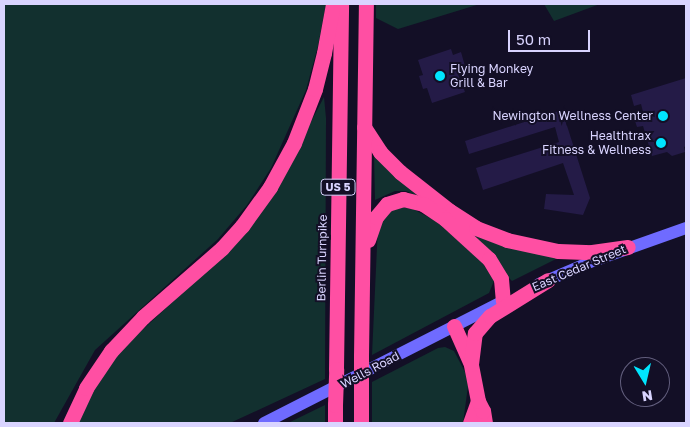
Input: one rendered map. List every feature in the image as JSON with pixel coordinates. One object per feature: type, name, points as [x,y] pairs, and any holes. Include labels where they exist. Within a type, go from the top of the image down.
[{"type":"highway","points":[[70,423],[86,388],[110,351],[143,317],[222,248],[242,226],[270,187],[294,143],[315,89],[333,4]]},
{"type":"highway","name":"Berlin Turnpike","points":[[335,423],[341,4]]},
{"type":"highway","name":"US 5","points":[[361,423],[366,4]]},
{"type":"highway","points":[[364,127],[389,161],[488,258],[501,279],[503,301]]},
{"type":"highway","points":[[363,263],[376,217],[387,204],[395,200],[412,199],[437,207],[476,228],[524,244],[574,252],[628,248]]},
{"type":"highway","points":[[486,423],[484,411],[478,401],[471,364],[474,338],[483,322],[548,280]]},
{"type":"highway","points":[[454,326],[466,357],[471,364]]},
{"type":"highway","points":[[470,423],[478,401]]},
{"type":"main road","name":"East Cedar Street","points":[[476,315],[548,280],[628,248],[686,228]]},
{"type":"main road","name":"Wells Road","points":[[264,423],[476,315]]},
{"type":"green space","points":[[4,4],[326,4],[318,46],[306,90],[271,168],[247,205],[218,239],[95,350],[54,423],[4,423]]},
{"type":"green space","points":[[376,4],[480,4],[398,29],[376,18]]},
{"type":"green space","points":[[544,4],[600,4],[554,21]]},
{"type":"green space","points":[[324,97],[326,118],[325,379],[230,423],[78,423],[87,396],[108,366],[127,344],[225,254],[277,186]]},
{"type":"green space","points":[[374,156],[418,196],[406,191],[395,191],[375,200]]},
{"type":"green space","points":[[401,207],[413,209],[436,221],[482,262],[494,281],[489,293],[372,355],[378,225],[392,210]]},
{"type":"green space","points":[[458,226],[556,257],[556,259],[512,281]]},
{"type":"green space","points":[[445,347],[454,351],[465,372],[468,386],[463,423],[372,423],[372,382],[438,348]]},
{"type":"green space","points":[[325,405],[325,423],[288,423]]},
{"type":"building","name":"Flying Monkey Grill & Bar","points":[[451,49],[453,55],[461,52],[465,66],[456,69],[465,92],[432,103],[427,88],[423,89],[419,76],[423,75],[418,60]]},
{"type":"building","name":"Newington Wellness Center","points":[[686,78],[685,152],[672,156],[667,152],[652,156],[643,126],[637,127],[635,121],[641,119],[639,113],[643,112],[641,104],[634,106],[631,95]]},
{"type":"building","points":[[562,110],[590,198],[583,215],[544,209],[546,194],[574,195],[563,163],[483,190],[476,168],[559,142],[555,127],[469,154],[465,141]]},
{"type":"place","name":"Flying Monkey Grill & Bar","points":[[440,76]]},
{"type":"place","name":"Newington Wellness Center","points":[[663,116]]},
{"type":"place","name":"Healthtrax Fitness & Wellness","points":[[661,143]]}]
